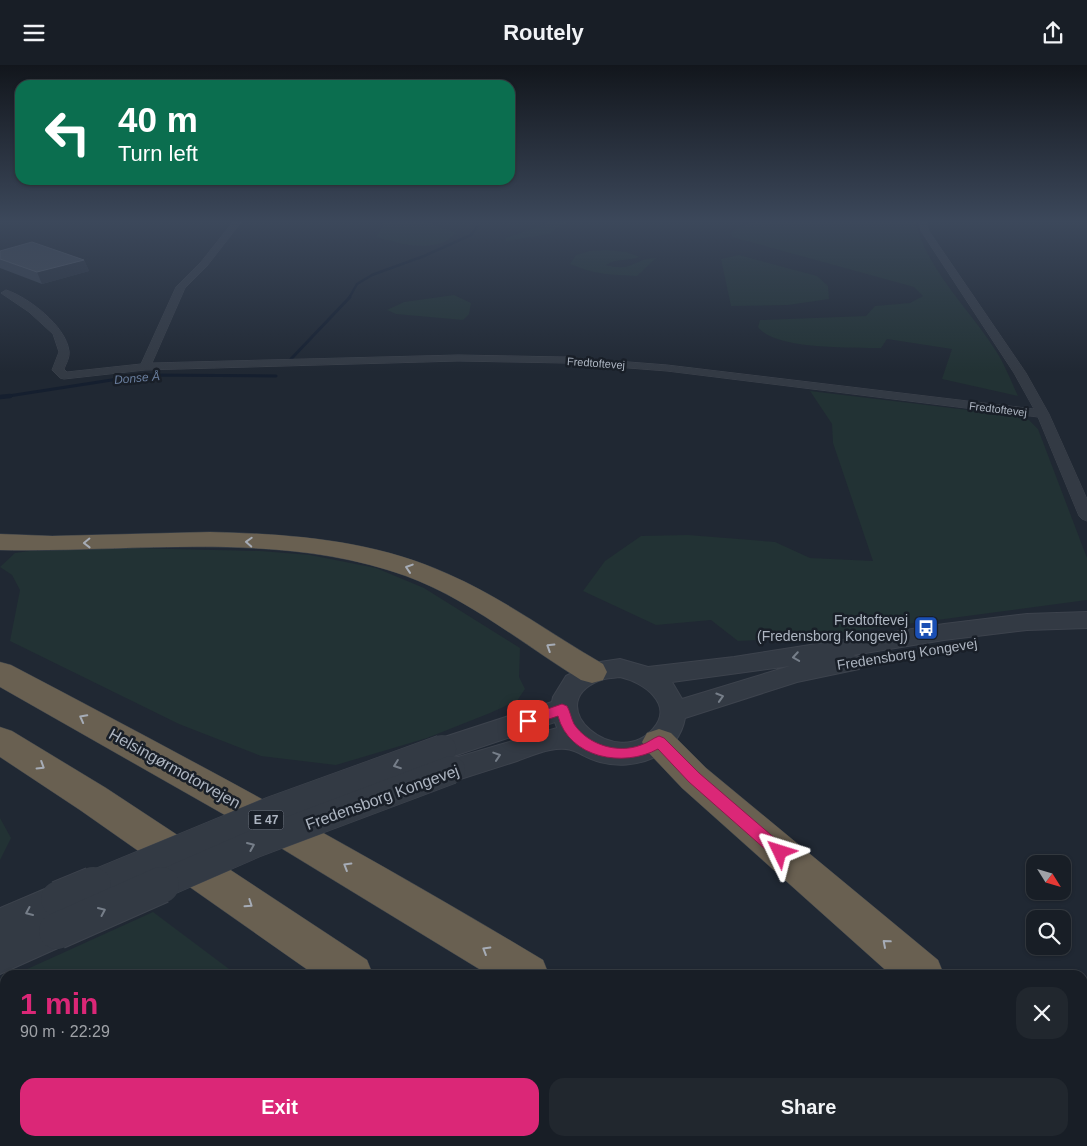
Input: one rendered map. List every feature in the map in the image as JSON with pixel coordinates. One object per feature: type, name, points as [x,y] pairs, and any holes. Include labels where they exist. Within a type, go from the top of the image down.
[{"type":"highway","points":[[0,541],[34,544],[231,541],[330,548],[368,556],[415,570],[493,607],[550,647],[592,672]]},
{"type":"highway","name":"Helsingørmotorvejen","points":[[0,673],[146,752],[316,848],[520,970]]},
{"type":"highway","points":[[666,727],[694,778],[917,970]]},
{"type":"highway","points":[[0,740],[101,804],[345,970]]},
{"type":"street","points":[[145,367],[181,287],[197,271]]},
{"type":"street","name":"Fredtoftevej","points":[[952,271],[1020,373],[1043,414],[1087,516]]},
{"type":"street","name":"Fredtoftevej","points":[[6,293],[29,306],[60,336],[64,353],[58,370],[64,376],[145,367],[458,358],[565,360],[667,368],[1043,414]]},
{"type":"street","name":"Fredensborg Kongevej","points":[[646,676],[734,666],[944,632],[1027,622],[1087,620]]},
{"type":"street","name":"Fredensborg Kongevej","points":[[666,727],[796,673],[1087,626]]},
{"type":"street","points":[[620,668],[646,676],[660,685],[669,698],[666,727],[644,750],[627,754],[608,753],[591,747],[577,737],[566,724],[562,709],[564,697],[570,686],[580,678],[592,672],[620,668]]},
{"type":"street","name":"Fredensborg Kongevej","points":[[0,925],[58,915],[254,845],[562,709]]},
{"type":"street","name":"Fredensborg Kongevej","points":[[447,760],[550,739],[577,737]]},
{"type":"street","name":"Fredensborg Kongevej","points":[[0,957],[58,915]]},
{"type":"shaded area","points":[[592,271],[642,271],[637,276]]},
{"type":"shaded area","points":[[724,271],[800,271],[817,276],[828,286],[829,299],[788,305],[731,306]]},
{"type":"shaded area","points":[[857,271],[938,271],[996,351],[1018,396],[942,379],[952,349],[887,339],[881,348],[815,346],[780,340],[758,327],[760,320],[866,316],[875,306],[910,303],[923,296],[914,287]]},
{"type":"shaded area","points":[[454,295],[471,303],[469,314],[463,320],[396,314],[387,310],[404,302]]},
{"type":"shaded area","points":[[810,391],[1019,416],[1029,420],[1038,429],[1087,558],[1087,600],[801,638],[738,641],[711,620],[656,625],[583,591],[605,561],[641,536],[688,535],[775,542],[810,558],[873,561],[833,443],[832,424]]},
{"type":"shaded area","points":[[133,548],[260,551],[310,555],[376,568],[424,588],[520,648],[519,677],[525,689],[517,701],[490,713],[427,738],[336,765],[261,756],[179,724],[10,641],[20,590],[12,575],[0,567],[15,553]]},
{"type":"shaded area","points":[[0,818],[11,838],[0,860]]},
{"type":"shaded area","points":[[153,912],[230,970],[25,970]]},
{"type":"waterway","name":"Donse Å","points":[[349,298],[357,284],[382,271]]},
{"type":"waterway","name":"Donse Å","points":[[291,359],[350,297]]},
{"type":"waterway","name":"Donse Å","points":[[6,396],[144,375],[276,376]]},
{"type":"waterway","name":"Donse Å","points":[[0,397],[6,396]]},
{"type":"waterway","name":"Donse Å","points":[[6,396],[10,396]]},
{"type":"place","name":"Fredtoftevej (Fredensborg Kongevej)","points":[[926,628]]},
{"type":"route","points":[[528,721],[562,709],[566,724],[577,737],[591,747],[608,753],[627,754],[644,750],[659,742],[694,778],[780,852]]}]
